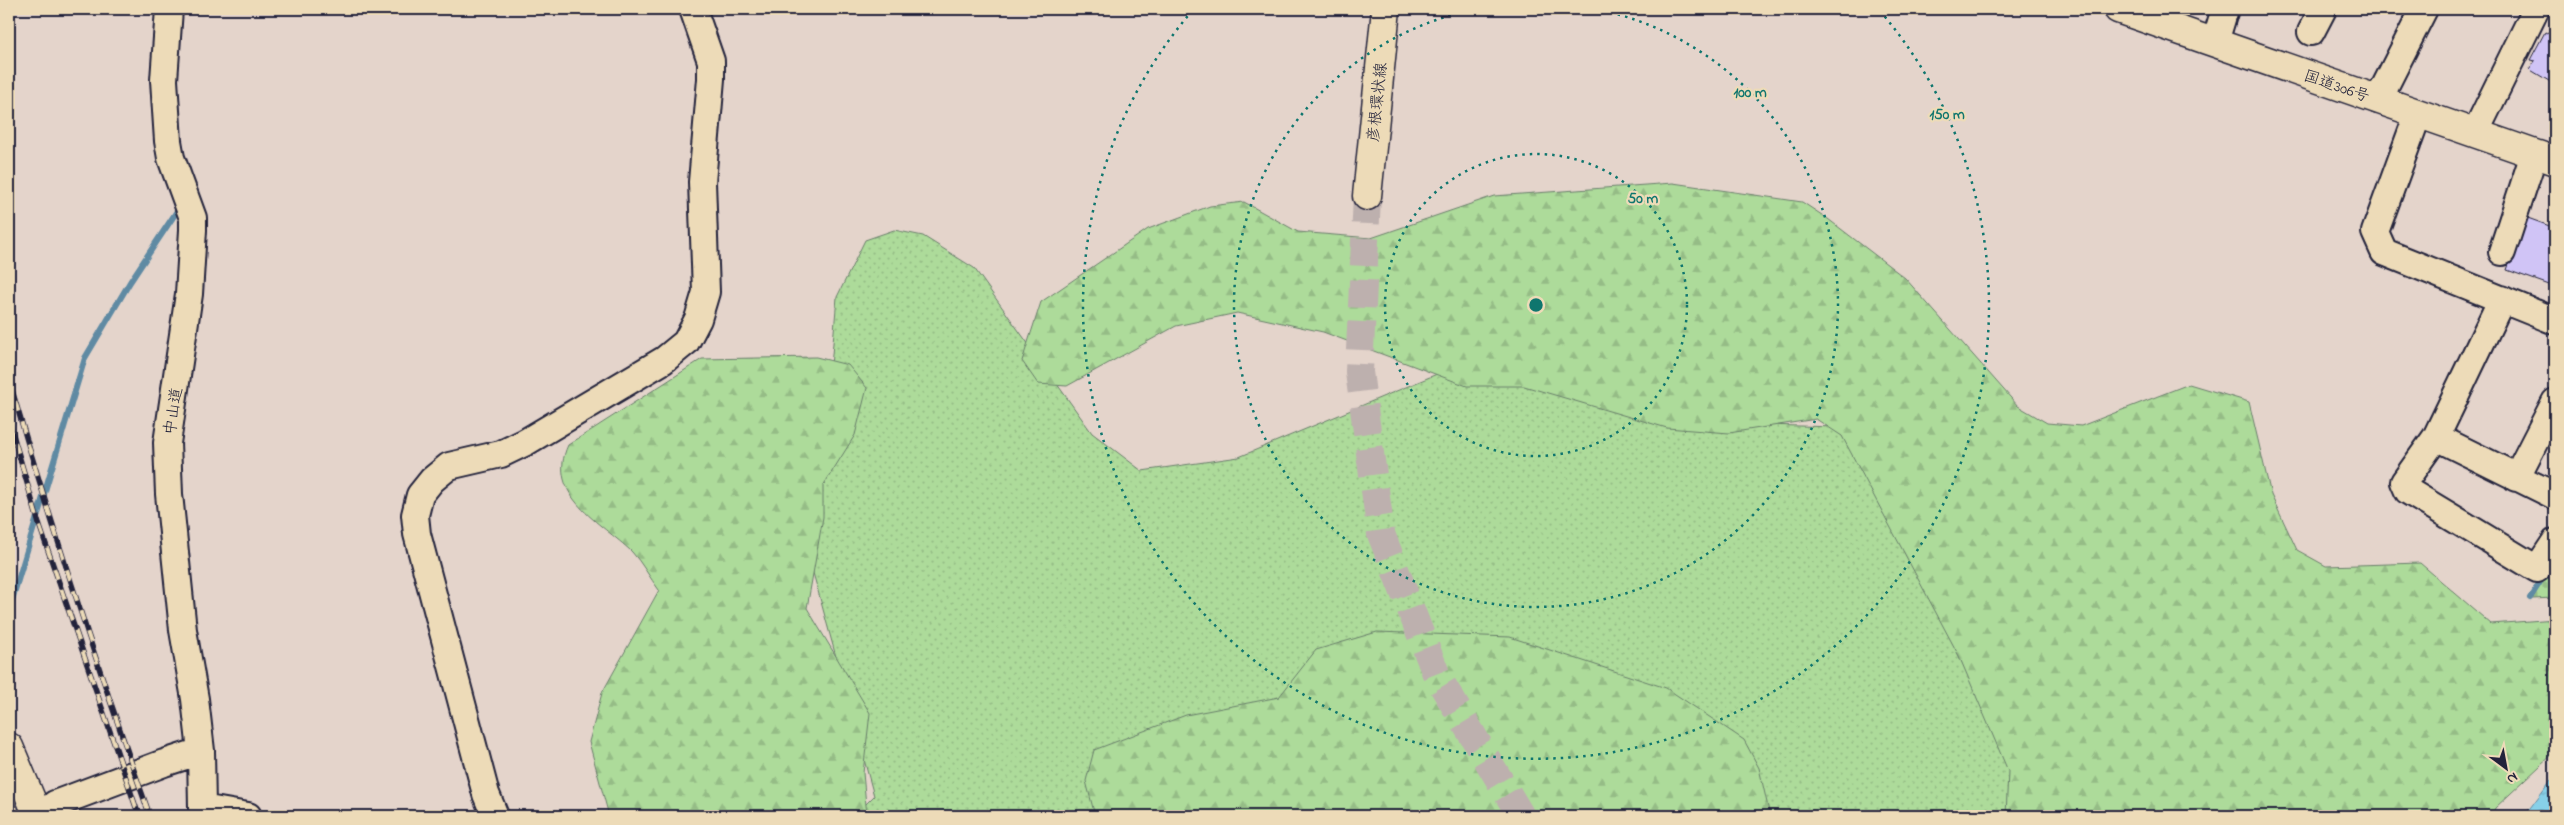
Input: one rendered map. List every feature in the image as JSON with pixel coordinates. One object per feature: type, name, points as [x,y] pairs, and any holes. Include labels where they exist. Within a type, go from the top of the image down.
[{"type":"main road","name":"彦根環状線","points":[[1367,196],[1386,9]]},
{"type":"main road","name":"国道306号","points":[[2118,9],[2545,158]]},
{"type":"main road","points":[[9,747],[46,810]]},
{"type":"street","name":"中山道","points":[[169,9],[164,80],[168,141],[171,158],[193,218],[193,230],[189,294],[167,443],[169,485],[183,630],[196,699],[204,812]]},
{"type":"street","points":[[495,816],[486,794],[416,534],[415,515],[420,494],[432,480],[449,466],[501,454],[526,442],[664,360],[686,342],[698,319],[706,292],[702,182],[711,79],[711,61],[693,9]]},
{"type":"street","points":[[2215,42],[2224,9]]},
{"type":"street","points":[[2311,32],[2323,9]]},
{"type":"street","points":[[2378,100],[2424,9]]},
{"type":"street","points":[[2475,133],[2536,9]]},
{"type":"street","points":[[2418,114],[2375,232],[2384,252],[2555,321]]},
{"type":"street","points":[[2502,252],[2545,158]]},
{"type":"street","points":[[2502,300],[2436,437],[2404,482],[2408,491],[2537,569],[2555,542]]},
{"type":"street","points":[[2516,478],[2555,402]]},
{"type":"street","points":[[2436,437],[2555,496]]},
{"type":"street","points":[[46,810],[164,762],[201,751]]},
{"type":"street","points":[[204,812],[248,816]]},
{"type":"green space","points":[[1673,183],[1802,202],[1828,219],[1905,278],[2018,406],[2047,423],[2081,426],[2189,384],[2249,402],[2271,495],[2297,550],[2326,566],[2420,563],[2491,624],[2555,619],[2555,752],[2495,808],[2492,816],[2303,816],[2298,814],[2239,816],[2006,816],[2008,771],[1959,656],[1842,436],[1816,419],[1729,433],[1667,428],[1524,386],[1467,386],[1323,332],[1237,313],[1176,326],[1067,386],[1038,384],[1022,361],[1041,302],[1148,229],[1210,206],[1244,202],[1298,232],[1371,238],[1494,196]]},
{"type":"green space","points":[[894,230],[923,236],[974,268],[1092,433],[1142,471],[1239,457],[1456,366],[1690,423],[1836,427],[1877,486],[2019,780],[2026,816],[854,816],[874,796],[803,536],[824,447],[837,297],[865,240]]},
{"type":"green space","points":[[816,357],[848,365],[867,388],[855,435],[823,486],[823,517],[807,608],[870,713],[863,773],[867,816],[609,816],[589,742],[602,693],[659,590],[632,552],[592,518],[570,493],[564,479],[563,463],[568,445],[702,359]]},
{"type":"green space","points":[[2555,559],[2555,598],[2532,599]]},
{"type":"green space","points":[[1377,632],[1510,637],[1666,688],[1744,740],[1759,768],[1770,816],[1095,816],[1086,781],[1094,750],[1186,715],[1279,697],[1316,650]]},
{"type":"water","points":[[2555,775],[2555,816],[2524,816]]},
{"type":"building","points":[[2545,32],[2555,37],[2554,84],[2529,69],[2535,61],[2530,60]]},
{"type":"building","points":[[2525,217],[2555,228],[2555,287],[2507,270]]},
{"type":"waterway","points":[[9,610],[85,358],[130,282],[179,208],[178,205]]},
{"type":"waterway","points":[[2530,598],[2544,576]]},
{"type":"tunnel","points":[[1367,196],[1359,372],[1381,534],[1437,676],[1521,816]]},
{"type":"tunnel","points":[[16,816],[55,804]]},
{"type":"railway","points":[[9,380],[76,599],[150,816]]},
{"type":"railway","points":[[9,421],[39,524],[139,816]]}]
